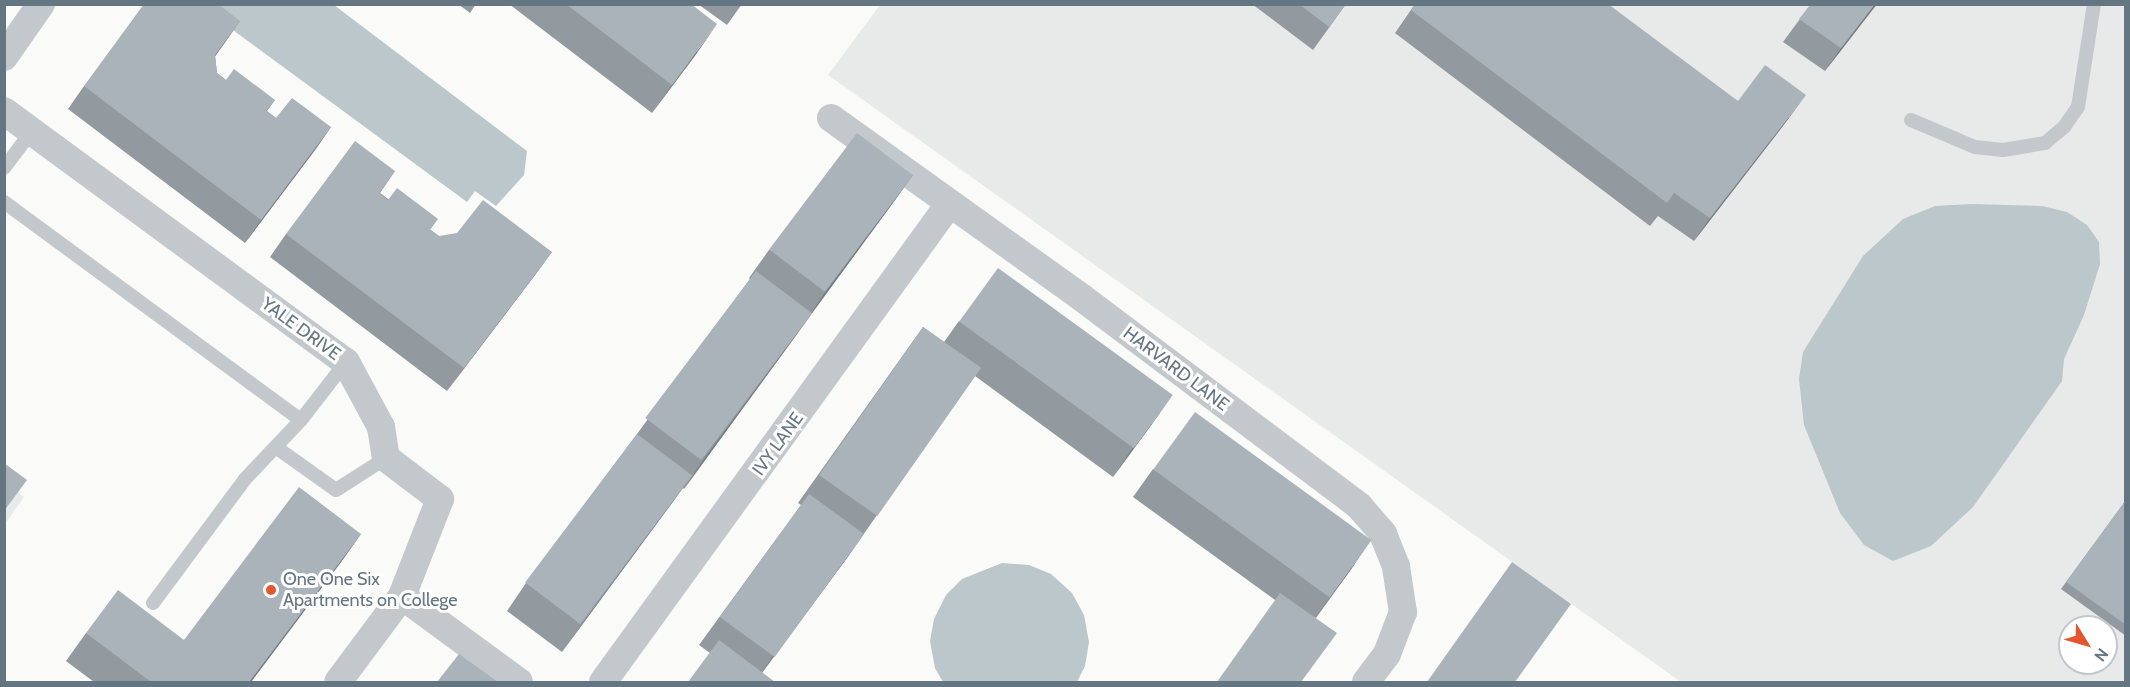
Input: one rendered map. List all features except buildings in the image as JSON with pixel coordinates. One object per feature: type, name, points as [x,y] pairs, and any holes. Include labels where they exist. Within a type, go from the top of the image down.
[{"type":"street","points":[[4,57],[41,4]]},
{"type":"street","name":"YALE DRIVE","points":[[4,111],[346,362],[381,427],[386,458]]},
{"type":"street","name":"HARVARD LANE","points":[[831,118],[1359,506],[1383,534],[1396,567],[1403,612],[1387,654],[1366,682]]},
{"type":"street","name":"IVY LANE","points":[[603,682],[950,204]]},
{"type":"street","points":[[338,682],[402,596],[440,500],[386,458]]},
{"type":"street","points":[[402,596],[519,682]]},
{"type":"lane","points":[[1911,120],[1975,147],[2003,150],[2045,143],[2064,127],[2078,107],[2094,4]]},
{"type":"lane","points":[[4,168],[32,131]]},
{"type":"lane","points":[[4,202],[301,420]]},
{"type":"lane","points":[[153,603],[245,479],[277,448],[346,362]]},
{"type":"lane","points":[[277,448],[336,490],[386,458]]},
{"type":"shaded area","points":[[199,5],[334,5],[527,151],[524,175],[496,206],[475,191],[467,202]]},
{"type":"shaded area","points":[[880,5],[2125,5],[2125,682],[1681,682],[828,75]]},
{"type":"shaded area","points":[[1971,204],[2042,206],[2067,212],[2087,225],[2099,242],[2100,264],[2084,315],[2064,359],[2062,381],[1973,507],[1931,546],[1893,561],[1864,545],[1840,513],[1804,425],[1799,379],[1803,352],[1863,256],[1903,219],[1935,206]]},
{"type":"shaded area","points":[[5,483],[24,497],[5,524]]},
{"type":"shaded area","points":[[1002,563],[1029,565],[1051,574],[1072,593],[1084,615],[1089,642],[1085,666],[1077,682],[943,682],[935,668],[930,641],[934,619],[946,595],[962,579]]},
{"type":"place","name":"One One Six Apartments on College","points":[[271,590]]}]
